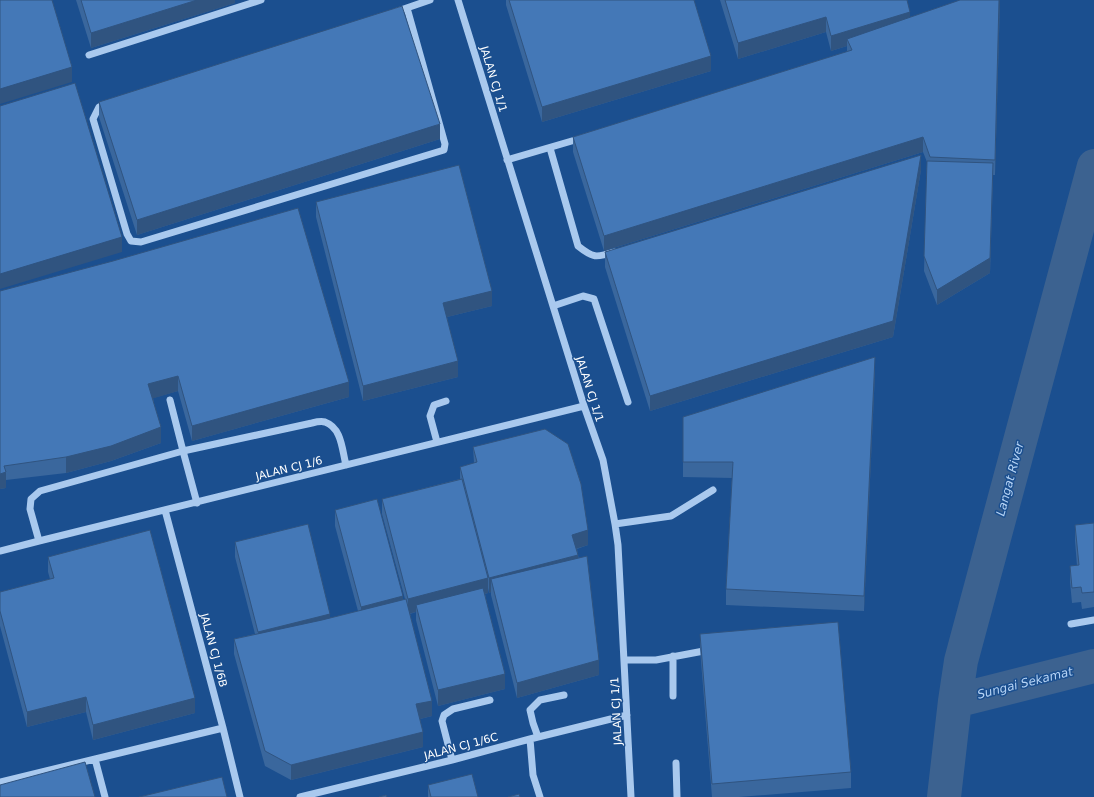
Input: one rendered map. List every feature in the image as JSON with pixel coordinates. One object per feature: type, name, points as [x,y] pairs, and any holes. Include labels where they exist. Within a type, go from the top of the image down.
[{"type":"street","points":[[89,55],[261,0]]},
{"type":"street","points":[[385,15],[430,0]]},
{"type":"street","name":"JALAN CJ 1/1","points":[[458,0],[584,406],[603,460],[618,545],[631,797]]},
{"type":"street","points":[[114,102],[99,107],[93,119],[126,234],[131,241],[141,242],[444,150],[445,144],[407,8]]},
{"type":"street","points":[[507,160],[588,136]]},
{"type":"street","points":[[550,148],[578,246],[589,255],[600,256],[622,250]]},
{"type":"street","points":[[553,306],[583,296],[594,299],[628,402]]},
{"type":"street","points":[[170,400],[197,503]]},
{"type":"street","points":[[437,442],[430,416],[434,405],[446,401]]},
{"type":"street","name":"JALAN CJ 1/6","points":[[0,551],[584,406]]},
{"type":"street","points":[[39,541],[30,509],[31,499],[40,491],[183,451],[312,423],[324,422],[335,428],[346,465]]},
{"type":"street","points":[[615,524],[671,516],[713,490]]},
{"type":"street","name":"JALAN CJ 1/6B","points":[[165,510],[240,797]]},
{"type":"street","points":[[1071,624],[1094,620]]},
{"type":"street","points":[[624,660],[656,660],[717,648]]},
{"type":"street","points":[[673,656],[673,696]]},
{"type":"street","points":[[538,737],[530,710],[540,700],[564,695]]},
{"type":"street","points":[[452,760],[442,721],[444,715],[453,709],[490,700]]},
{"type":"street","name":"JALAN CJ 1/6C","points":[[300,797],[627,715]]},
{"type":"street","points":[[0,782],[223,728]]},
{"type":"street","points":[[530,739],[533,775],[540,797]]},
{"type":"street","points":[[96,759],[105,797]]},
{"type":"street","points":[[676,763],[677,797]]},
{"type":"building","points":[[0,0],[52,0],[72,67],[0,89]]},
{"type":"building","points":[[81,0],[197,0],[91,33]]},
{"type":"building","points":[[509,0],[694,0],[711,56],[542,107]]},
{"type":"building","points":[[725,0],[907,0],[910,12],[831,36],[826,17],[738,43]]},
{"type":"building","points":[[960,0],[999,0],[995,160],[930,157],[923,137],[604,236],[573,137],[852,50],[847,39]]},
{"type":"building","points":[[402,6],[440,124],[137,220],[99,102]]},
{"type":"building","points":[[75,83],[122,237],[0,274],[0,106]]},
{"type":"building","points":[[921,155],[893,321],[650,396],[605,252]]},
{"type":"building","points":[[927,161],[993,163],[990,258],[937,290],[924,256]]},
{"type":"building","points":[[459,165],[492,291],[443,303],[458,361],[363,386],[316,202]]},
{"type":"building","points":[[298,208],[349,382],[192,426],[178,376],[148,384],[161,427],[111,446],[66,457],[4,466],[6,472],[0,474],[0,291],[113,261]]},
{"type":"building","points":[[875,357],[864,596],[726,589],[733,462],[683,462],[683,417]]},
{"type":"building","points":[[545,429],[568,444],[581,484],[588,530],[572,535],[578,555],[489,578],[460,467],[477,462],[473,447]]},
{"type":"building","points":[[462,479],[488,578],[408,599],[382,499]]},
{"type":"building","points":[[377,499],[403,596],[361,607],[335,510]]},
{"type":"building","points":[[1094,523],[1094,592],[1082,593],[1081,587],[1072,588],[1070,566],[1079,565],[1075,525]]},
{"type":"building","points":[[308,524],[330,614],[258,632],[235,542]]},
{"type":"building","points":[[150,530],[195,698],[93,725],[86,697],[27,712],[0,611],[0,592],[54,578],[48,557]]},
{"type":"building","points":[[587,556],[599,660],[517,683],[491,579]]},
{"type":"building","points":[[483,588],[505,674],[438,690],[416,605]]},
{"type":"building","points":[[406,599],[432,701],[416,704],[423,732],[291,765],[265,751],[234,639],[322,620]]},
{"type":"building","points":[[838,622],[851,772],[712,784],[700,634]]},
{"type":"building","points":[[85,762],[95,797],[0,797],[0,785]]},
{"type":"building","points":[[472,774],[478,797],[431,797],[428,785]]},
{"type":"building","points":[[222,777],[227,797],[139,797]]},
{"type":"building","points":[[519,794],[520,797],[508,797]]},
{"type":"waterway","name":"Langat River","points":[[944,797],[961,661],[1094,166]]},
{"type":"waterway","name":"Sungai Sekamat","points":[[955,701],[1094,666]]}]
